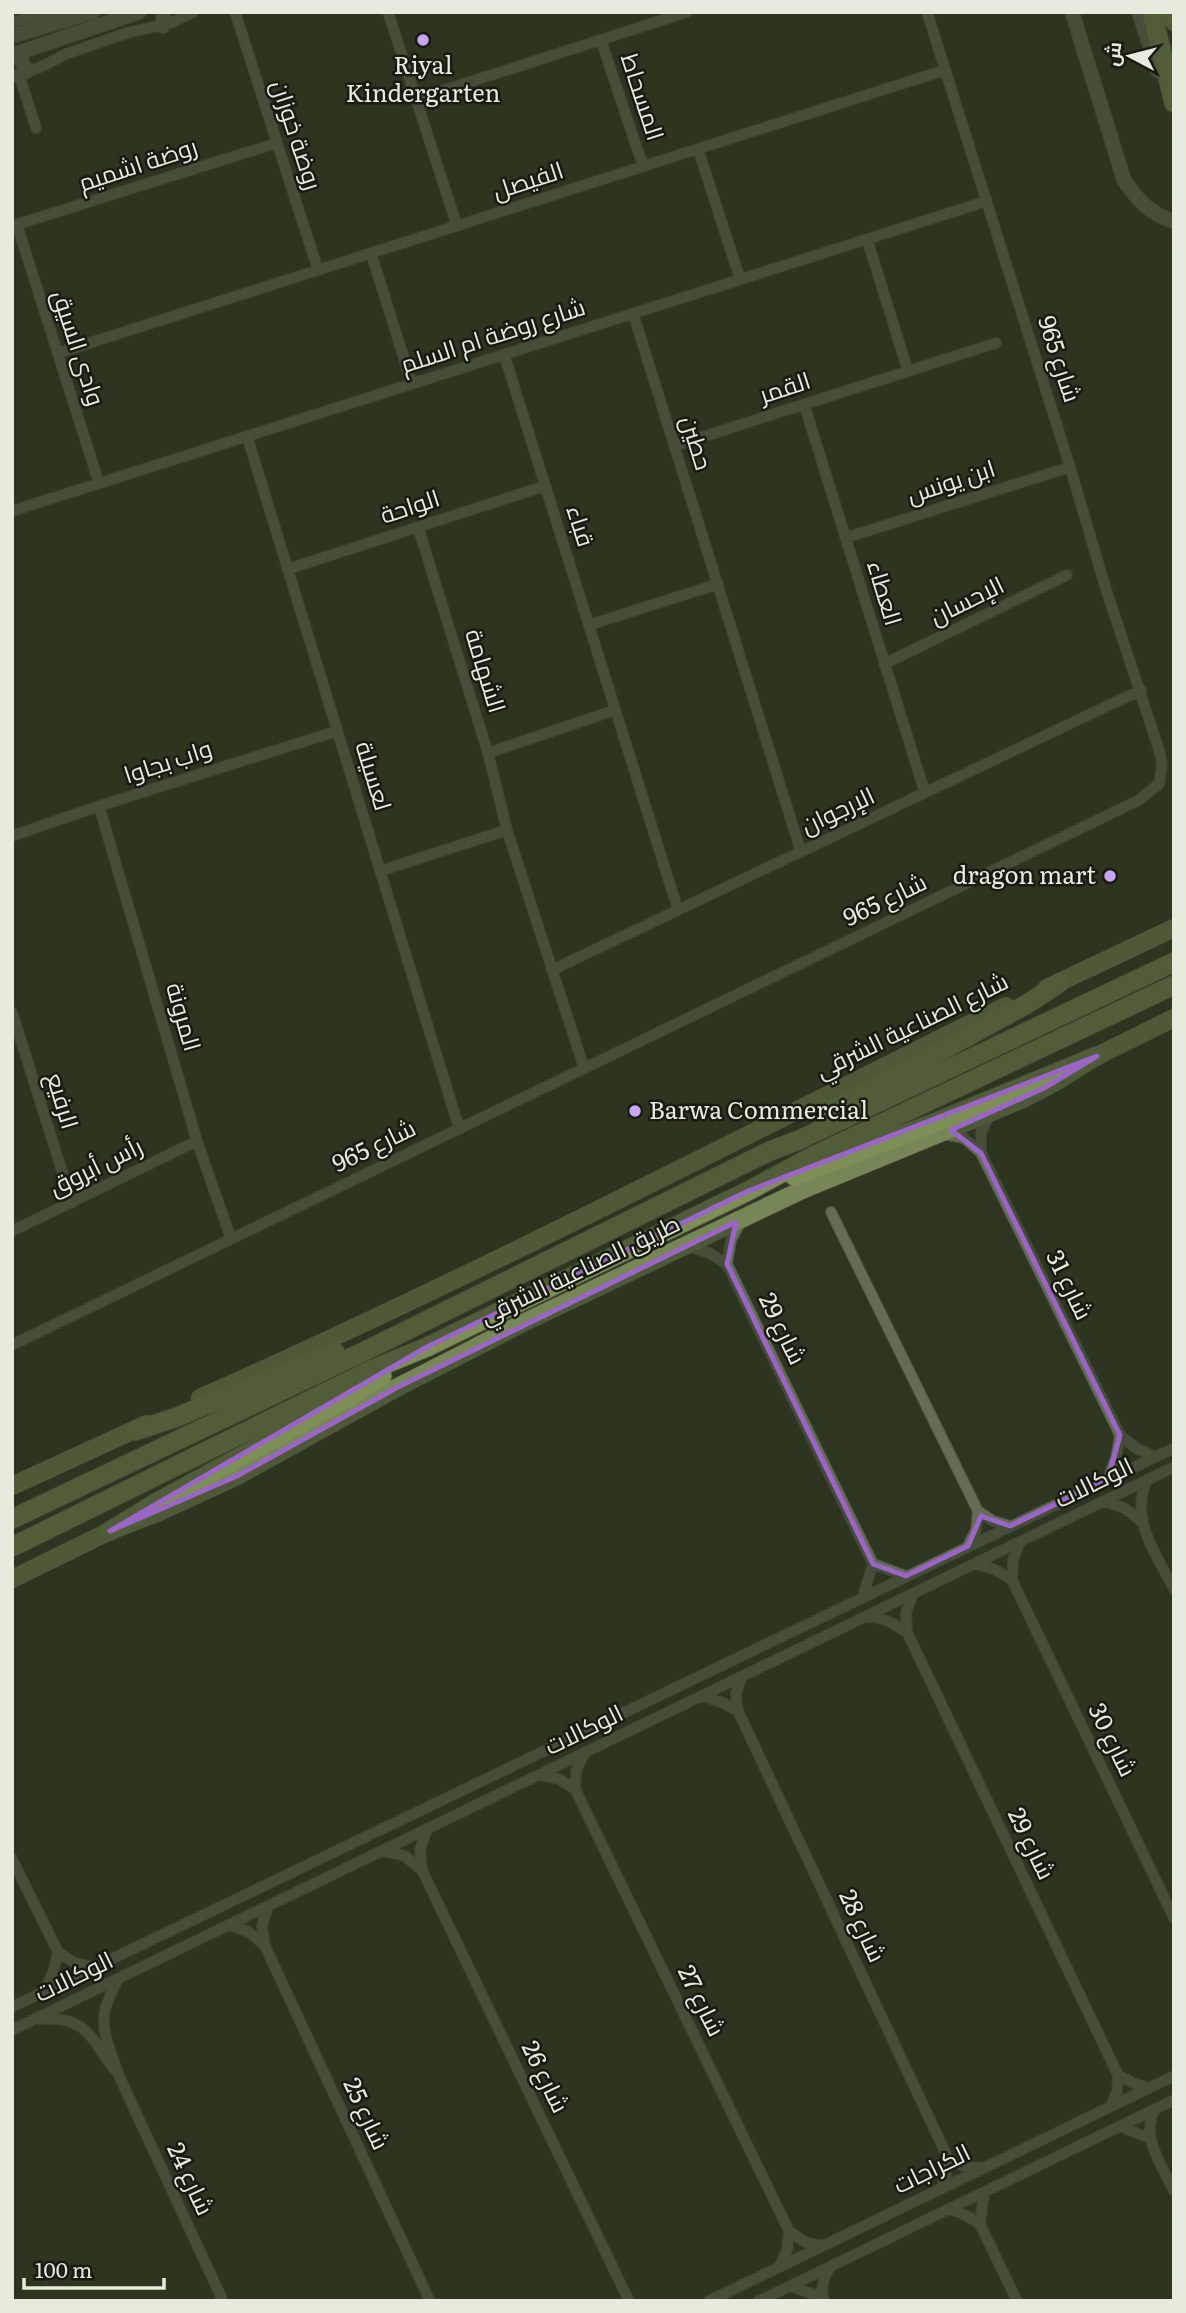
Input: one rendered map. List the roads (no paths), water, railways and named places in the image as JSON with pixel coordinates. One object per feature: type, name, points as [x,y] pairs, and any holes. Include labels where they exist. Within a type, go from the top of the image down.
[{"type":"highway","points":[[1152,12],[1174,103]]},
{"type":"highway","points":[[1171,12],[1174,21]]},
{"type":"highway","name":"طريق الصناعية الشرقي","points":[[12,1519],[363,1352],[770,1151],[799,1140],[1174,962]]},
{"type":"highway","points":[[770,1151],[795,1131],[1027,1004],[1059,983]]},
{"type":"highway","name":"طريق الصناعية الشرقي","points":[[12,1547],[371,1370],[427,1347],[746,1192],[815,1155],[1174,985]]},
{"type":"highway","points":[[746,1192],[834,1162],[1097,1056]]},
{"type":"highway","points":[[135,1431],[177,1418],[349,1347],[416,1325]]},
{"type":"highway","points":[[110,1531],[344,1400],[427,1347]]},
{"type":"main road","points":[[1059,983],[1174,928]]},
{"type":"main road","name":"شارع الصناعية الشرقي","points":[[637,1190],[1024,997],[1059,983]]},
{"type":"main road","name":"طريق الصناعية الشرقي","points":[[12,1578],[110,1531],[237,1476],[466,1352],[802,1190],[990,1114],[1044,1088],[1097,1056],[1174,1018]]},
{"type":"main road","name":"طريق الصناعية الشرقي","points":[[12,1486],[135,1431],[174,1409],[331,1339],[637,1190]]},
{"type":"street","points":[[12,22],[21,16],[56,12]]},
{"type":"street","points":[[12,36],[93,12]]},
{"type":"street","points":[[36,128],[19,75],[16,54],[138,12]]},
{"type":"street","points":[[19,75],[66,54],[163,19],[192,12]]},
{"type":"street","name":"روضة خوزان","points":[[235,12],[318,270]]},
{"type":"street","points":[[388,12],[457,226]]},
{"type":"street","name":"المسحاط","points":[[417,99],[687,12]]},
{"type":"street","name":"شارع 965","points":[[12,1345],[1147,795],[1159,784],[1162,765],[1141,691],[1105,586],[927,12]]},
{"type":"street","points":[[1072,12],[1124,180],[1138,201],[1157,215],[1174,222]]},
{"type":"street","points":[[1139,12],[1174,114]]},
{"type":"street","name":"المسحاط","points":[[601,40],[643,166]]},
{"type":"street","name":"الفيصل","points":[[58,353],[945,70]]},
{"type":"street","name":"روضة اشميم","points":[[15,225],[277,143]]},
{"type":"street","points":[[698,149],[740,279]]},
{"type":"street","name":"شارع روضة ام السلم","points":[[12,511],[987,201]]},
{"type":"street","name":"وادى السيق","points":[[15,225],[99,483]]},
{"type":"street","points":[[867,239],[908,371]]},
{"type":"street","points":[[371,253],[412,384]]},
{"type":"street","name":"حطين","points":[[633,313],[801,852]]},
{"type":"street","name":"القمر","points":[[674,446],[996,343]]},
{"type":"street","name":"قباء","points":[[504,355],[678,911]]},
{"type":"street","name":"العطاء","points":[[804,404],[925,793]]},
{"type":"street","name":"لعسيلة","points":[[247,436],[459,1128]]},
{"type":"street","name":"ابن يونس","points":[[845,538],[1070,467]]},
{"type":"street","name":"الواحة","points":[[288,569],[545,486]]},
{"type":"street","name":"الشهامة","points":[[418,527],[488,752],[507,830],[584,1068]]},
{"type":"street","name":"الإحسان","points":[[884,664],[1068,575]]},
{"type":"street","points":[[589,625],[718,584]]},
{"type":"street","name":"الإرجوان","points":[[552,970],[1141,691]]},
{"type":"street","points":[[488,752],[615,710]]},
{"type":"street","name":"واب بجاوا","points":[[12,836],[337,731]]},
{"type":"street","name":"المرونة","points":[[99,806],[197,1140],[231,1239]]},
{"type":"street","points":[[380,871],[507,830]]},
{"type":"street","name":"الرفيع","points":[[12,1012],[72,1203]]},
{"type":"street","points":[[981,1153],[981,1132],[990,1114]]},
{"type":"street","points":[[941,1134],[964,1138],[981,1153]]},
{"type":"street","name":"رأس أبروق","points":[[12,1231],[197,1140]]},
{"type":"street","name":"شارع 31","points":[[981,1153],[1119,1435]]},
{"type":"street","points":[[831,1212],[978,1511],[993,1521],[1010,1526]]},
{"type":"street","points":[[688,1246],[727,1264],[731,1240],[744,1218]]},
{"type":"street","name":"شارع 29","points":[[727,1264],[873,1564]]},
{"type":"street","points":[[1108,1479],[1116,1458],[1119,1435],[1136,1448],[1155,1457]]},
{"type":"street","name":"الوكالات","points":[[16,2004],[1174,1448]]},
{"type":"street","name":"الوكالات","points":[[12,2030],[1174,1467]]},
{"type":"street","points":[[1147,1480],[1140,1500],[1141,1521],[1174,1589]]},
{"type":"street","points":[[1104,1501],[1124,1508],[1141,1521]]},
{"type":"street","points":[[968,1546],[976,1530],[978,1511]]},
{"type":"street","points":[[975,1564],[994,1569],[1012,1580],[1013,1560],[1020,1542]]},
{"type":"street","points":[[863,1597],[873,1564],[906,1576]]},
{"type":"street","name":"شارع 30","points":[[1012,1580],[1174,1918]]},
{"type":"street","points":[[907,1632],[906,1613],[913,1594]]},
{"type":"street","points":[[867,1616],[888,1621],[907,1632]]},
{"type":"street","name":"شارع 29","points":[[907,1632],[1118,2075]]},
{"type":"street","points":[[738,1711],[736,1694],[741,1678]]},
{"type":"street","points":[[702,1696],[738,1711]]},
{"type":"street","name":"شارع 28","points":[[738,1711],[948,2158]]},
{"type":"street","points":[[540,1775],[559,1779],[575,1789],[576,1771],[584,1754]]},
{"type":"street","name":"شارع 27","points":[[575,1789],[789,2231]]},
{"type":"street","name":"شارع 26","points":[[427,1830],[419,1849],[422,1870],[629,2301]]},
{"type":"street","points":[[383,1851],[405,1856],[422,1870]]},
{"type":"street","points":[[12,1859],[58,1952],[75,1963],[94,1967]]},
{"type":"street","name":"شارع 25","points":[[268,1906],[262,1926],[265,1946],[430,2301]]},
{"type":"street","points":[[229,1924],[249,1932],[265,1946]]},
{"type":"street","points":[[43,1992],[53,1973],[58,1952]]},
{"type":"street","name":"شارع 24","points":[[118,1979],[104,2018],[107,2038],[119,2076],[223,2301]]},
{"type":"street","name":"شارع 24","points":[[33,2020],[62,2019],[81,2026],[89,2033],[119,2076]]},
{"type":"street","points":[[1111,2106],[1118,2075],[1149,2088]]},
{"type":"street","name":"الكراجات","points":[[709,2301],[1174,2076]]},
{"type":"street","name":"الكراجات","points":[[759,2301],[1174,2100]]},
{"type":"street","points":[[1155,2109],[1149,2123],[1149,2138],[1174,2191]]},
{"type":"street","points":[[1120,2126],[1149,2138]]},
{"type":"street","points":[[941,2189],[948,2158],[964,2166],[981,2168]]},
{"type":"street","points":[[984,2193],[980,2224],[1017,2301]]},
{"type":"street","points":[[949,2209],[980,2224]]},
{"type":"street","points":[[779,2267],[787,2250],[789,2231],[805,2242],[823,2246]]},
{"type":"street","points":[[790,2286],[823,2299],[823,2281],[831,2267]]},
{"type":"place","name":"Riyal Kindergarten","points":[[423,40]]},
{"type":"place","name":"dragon mart","points":[[1110,876]]},
{"type":"place","name":"Barwa Commercial","points":[[635,1111]]}]
